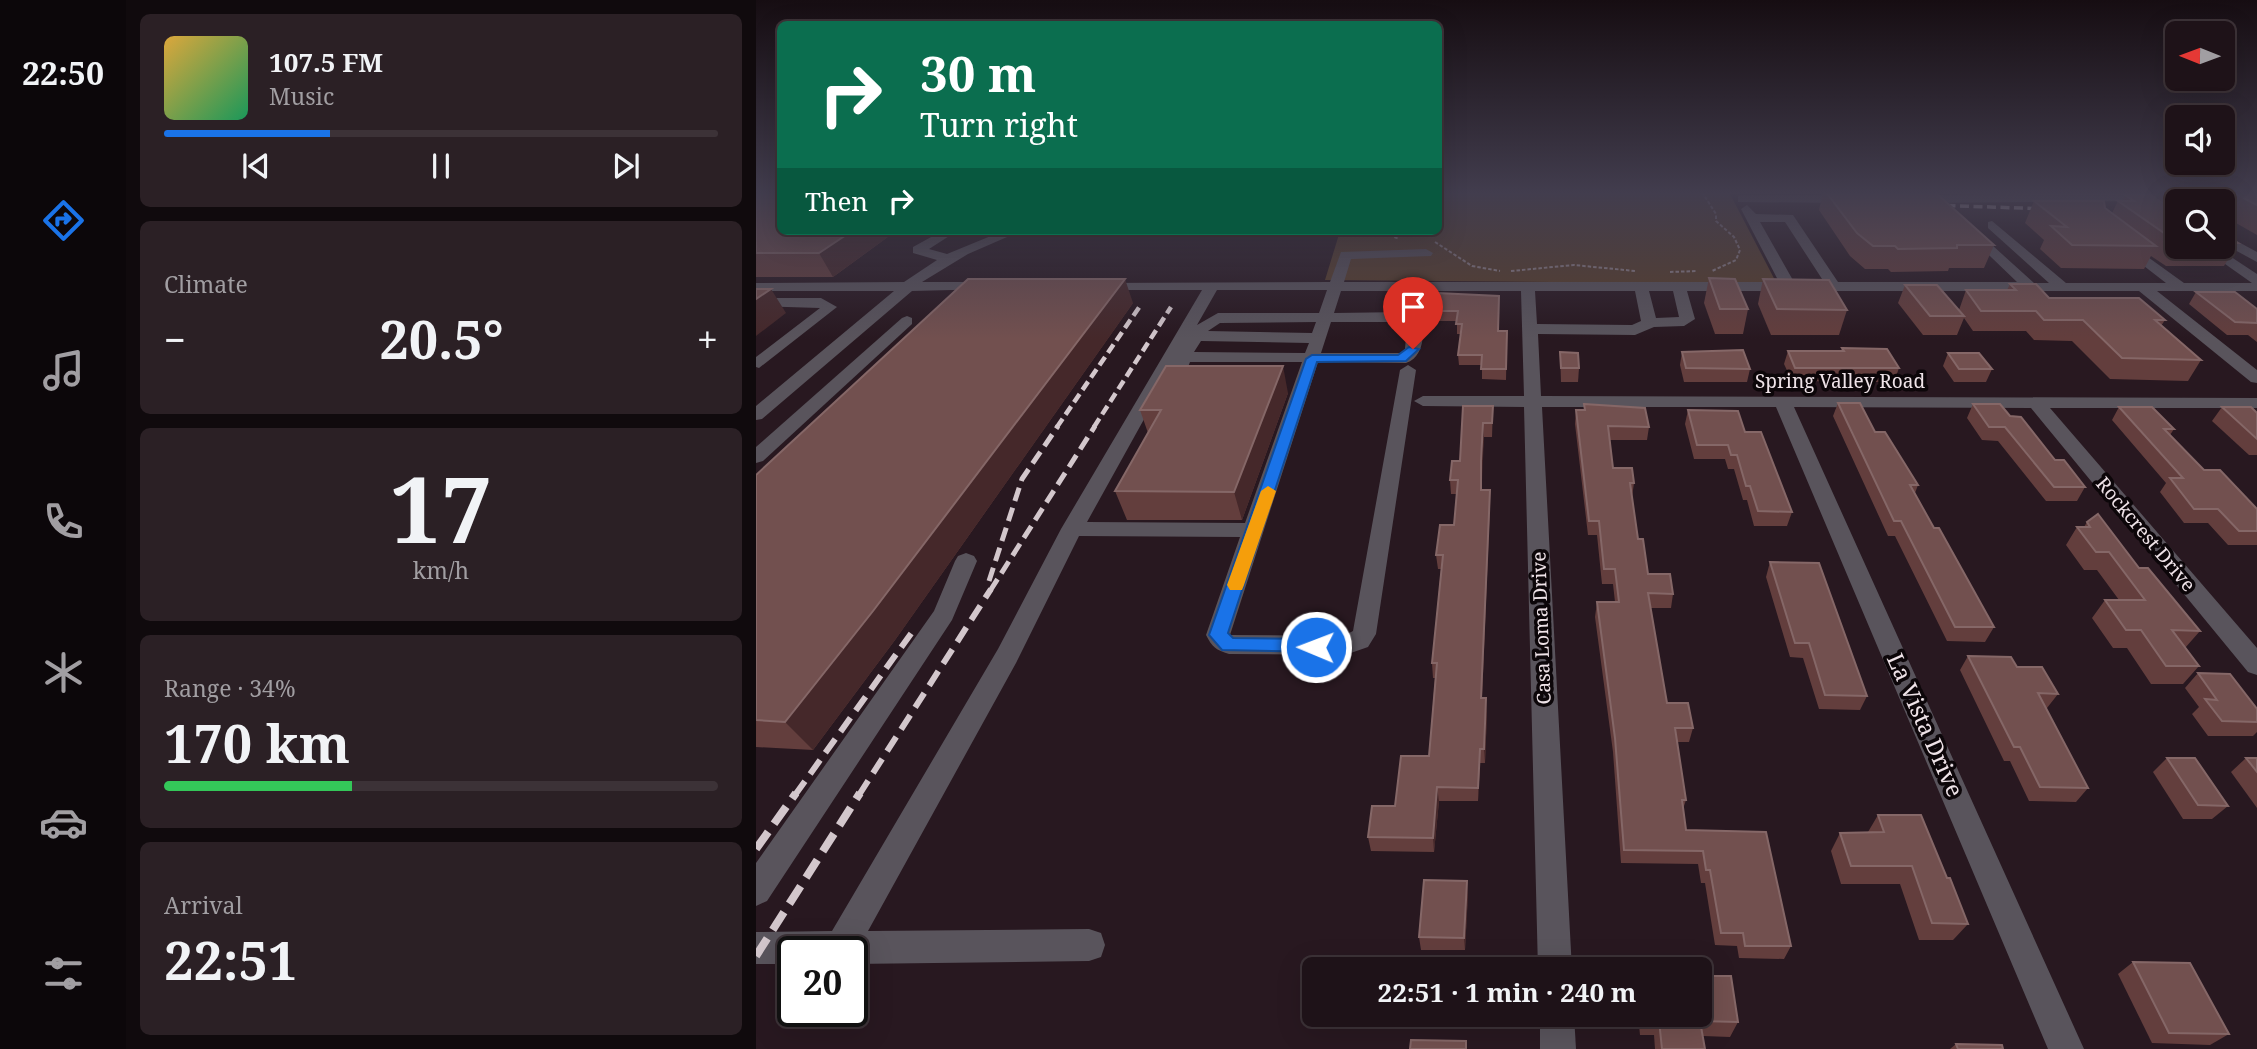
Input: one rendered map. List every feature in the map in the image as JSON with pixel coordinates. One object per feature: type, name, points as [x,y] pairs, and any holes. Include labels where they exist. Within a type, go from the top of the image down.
[{"type":"street","points":[[934,241],[918,250],[948,258]]},
{"type":"street","points":[[756,415],[909,286],[948,258],[988,241]]},
{"type":"street","points":[[1764,241],[1789,287]]},
{"type":"street","points":[[1804,241],[1834,287]]},
{"type":"street","points":[[1983,241],[2030,287]]},
{"type":"street","points":[[2010,241],[2063,287]]},
{"type":"street","points":[[2120,241],[2181,287]]},
{"type":"street","points":[[2235,245],[2257,258]]},
{"type":"street","points":[[1408,370],[1364,634],[1359,640],[1345,646],[1229,645],[1222,642],[1218,635],[1255,530],[1299,380],[1312,359],[1346,255],[1426,253]]},
{"type":"street","points":[[2224,259],[2255,281]]},
{"type":"street","points":[[2047,274],[2127,273]]},
{"type":"street","points":[[2166,275],[2255,281]]},
{"type":"street","points":[[1085,286],[1528,286],[1641,280],[1679,287],[1834,287],[1933,292],[2030,287],[2181,287],[2255,281]]},
{"type":"street","points":[[1641,280],[1646,313],[1652,322]]},
{"type":"street","points":[[756,287],[1004,286]]},
{"type":"street","points":[[847,936],[1007,656],[1072,529],[1212,286]]},
{"type":"street","name":"Casa Loma Drive","points":[[1528,286],[1554,957]]},
{"type":"street","points":[[1530,329],[1635,330],[1652,322],[1685,321],[1679,287]]},
{"type":"street","points":[[2143,287],[2257,378]]},
{"type":"street","points":[[756,302],[821,302],[830,307],[759,363]]},
{"type":"street","points":[[1185,357],[1406,358],[1413,349],[1415,324],[1411,318],[1218,318],[1207,322],[1185,357],[1176,375],[1214,379]]},
{"type":"street","points":[[756,457],[907,321],[866,322]]},
{"type":"street","points":[[1198,336],[1319,338]]},
{"type":"street","name":"Spring Valley Road","points":[[1423,401],[2257,403]]},
{"type":"street","name":"La Vista Drive","points":[[1783,402],[2066,1049]]},
{"type":"street","name":"Rockcrest Drive","points":[[2036,402],[2257,665]]},
{"type":"street","points":[[1072,529],[1255,530]]},
{"type":"street","points":[[756,890],[944,614],[966,561]]},
{"type":"street","points":[[868,947],[1089,945]]},
{"type":"street","points":[[756,948],[777,948]]},
{"type":"street","points":[[1557,1027],[1558,1049]]},
{"type":"path","points":[[1668,273],[1716,270],[1736,260],[1740,254],[1737,241]]},
{"type":"path","points":[[1452,251],[1472,266],[1486,270],[1586,265],[1641,280]]},
{"type":"shaded area","points":[[1337,241],[1755,241],[1777,284],[1325,280]]},
{"type":"building","points":[[756,241],[837,241],[819,253],[756,253]]},
{"type":"building","points":[[1867,241],[1989,241],[1994,245],[1898,249],[1895,246],[1873,246]]},
{"type":"building","points":[[2068,241],[2149,241],[2156,246],[2072,245]]},
{"type":"building","points":[[1709,278],[1735,279],[1748,309],[1720,309]]},
{"type":"building","points":[[968,279],[1125,279],[873,611],[785,722],[756,720],[756,475]]},
{"type":"building","points":[[1763,279],[1829,280],[1847,310],[1777,309]]},
{"type":"building","points":[[2010,284],[2036,284],[2049,298],[2139,298],[2165,320],[2155,320],[2201,360],[2122,358],[2083,320],[2044,320],[2036,311],[1981,311],[1966,290],[2016,290]]},
{"type":"building","points":[[1905,285],[1937,285],[1964,316],[1930,316]]},
{"type":"building","points":[[756,289],[771,289],[756,299]]},
{"type":"building","points":[[2196,292],[2235,292],[2257,309],[2257,323],[2235,322]]},
{"type":"building","points":[[1437,293],[1499,296],[1498,331],[1507,331],[1506,369],[1481,369],[1482,355],[1458,355],[1462,324],[1456,324],[1458,311],[1434,311]]},
{"type":"building","points":[[1842,348],[1887,349],[1899,368],[1795,368],[1788,351],[1844,351]]},
{"type":"building","points":[[1743,350],[1750,369],[1686,368],[1682,352]]},
{"type":"building","points":[[1560,352],[1578,353],[1579,368],[1561,368]]},
{"type":"building","points":[[1948,353],[1979,353],[1992,369],[1959,369]]},
{"type":"building","points":[[1166,366],[1283,366],[1234,492],[1115,491],[1161,410],[1140,410]]},
{"type":"building","points":[[1838,403],[1860,403],[1875,432],[1885,432],[1918,485],[1910,485],[1934,528],[1939,528],[1994,627],[1955,627],[1901,521],[1894,521]]},
{"type":"building","points":[[1584,404],[1645,408],[1649,427],[1608,426],[1613,468],[1632,468],[1634,483],[1630,483],[1638,539],[1643,539],[1648,574],[1670,574],[1673,594],[1648,593],[1667,703],[1688,703],[1693,728],[1675,728],[1686,800],[1682,800],[1686,830],[1766,832],[1791,946],[1745,946],[1743,933],[1721,933],[1710,870],[1706,870],[1703,851],[1624,850],[1615,738],[1597,602],[1619,602],[1615,569],[1604,569],[1599,521],[1589,521],[1576,410],[1585,410]]},
{"type":"building","points":[[1973,404],[2000,404],[2010,416],[2021,417],[2055,460],[2064,460],[2085,487],[2054,487],[2005,427],[1989,427]]},
{"type":"building","points":[[1463,406],[1493,406],[1492,423],[1483,423],[1481,461],[1481,490],[1490,490],[1481,698],[1486,698],[1484,749],[1480,749],[1478,788],[1437,787],[1433,838],[1368,837],[1372,806],[1395,806],[1401,756],[1429,756],[1437,663],[1432,663],[1443,555],[1436,555],[1440,525],[1454,525],[1458,480],[1450,480],[1452,461],[1460,461]]},
{"type":"building","points":[[2119,407],[2152,407],[2174,429],[2164,429],[2204,470],[2220,470],[2257,509],[2257,531],[2239,531],[2218,509],[2194,509],[2170,478],[2183,478]]},
{"type":"building","points":[[2222,407],[2251,407],[2257,413],[2257,439]]},
{"type":"building","points":[[1688,410],[1738,411],[1745,432],[1761,432],[1792,512],[1758,511],[1750,486],[1746,486],[1737,455],[1731,455],[1728,445],[1697,445]]},
{"type":"building","points":[[2098,514],[2139,568],[2148,568],[2200,631],[2172,630],[2199,666],[2166,666],[2141,630],[2126,630],[2105,600],[2145,600],[2109,552],[2096,552],[2077,527],[2090,527],[2087,522]]},
{"type":"building","points":[[1770,562],[1819,563],[1867,696],[1825,695],[1809,643],[1795,643]]},
{"type":"building","points":[[1968,656],[2011,657],[2017,667],[2042,667],[2058,694],[2038,693],[2088,788],[2040,787],[2020,747],[2014,747]]},
{"type":"building","points":[[2198,673],[2230,674],[2257,709],[2257,722],[2222,721],[2205,699],[2217,700]]},
{"type":"building","points":[[2167,758],[2195,758],[2228,806],[2198,805]]},
{"type":"building","points":[[2246,758],[2257,758],[2257,772]]},
{"type":"building","points":[[1878,815],[1921,815],[1968,924],[1932,923],[1912,866],[1851,866],[1840,833],[1884,832]]},
{"type":"building","points":[[1424,880],[1467,881],[1464,938],[1419,937]]},
{"type":"building","points":[[2133,962],[2190,963],[2229,1034],[2169,1033]]},
{"type":"building","points":[[1712,976],[1731,976],[1738,1022],[1712,1021]]},
{"type":"building","points":[[1660,1027],[1701,1027],[1705,1049],[1662,1049]]},
{"type":"building","points":[[1411,1040],[1466,1041],[1466,1049],[1410,1049]]},
{"type":"building","points":[[1956,1044],[2002,1045],[2003,1049],[1958,1049]]},
{"type":"railway","points":[[1057,427],[1140,306]]},
{"type":"railway","points":[[1094,427],[1171,307]]},
{"type":"railway","points":[[989,581],[1022,479],[1058,426]]},
{"type":"railway","points":[[990,591],[1095,426]]},
{"type":"railway","points":[[859,795],[991,589]]},
{"type":"railway","points":[[795,795],[915,628]]},
{"type":"railway","points":[[756,849],[796,793]]},
{"type":"railway","points":[[756,956],[860,793]]},
{"type":"slow traffic","points":[[1236,585],[1268,491]]},
{"type":"route","points":[[1316,647],[1229,645],[1222,642],[1218,635],[1312,359],[1398,359],[1411,355],[1413,349]]}]
